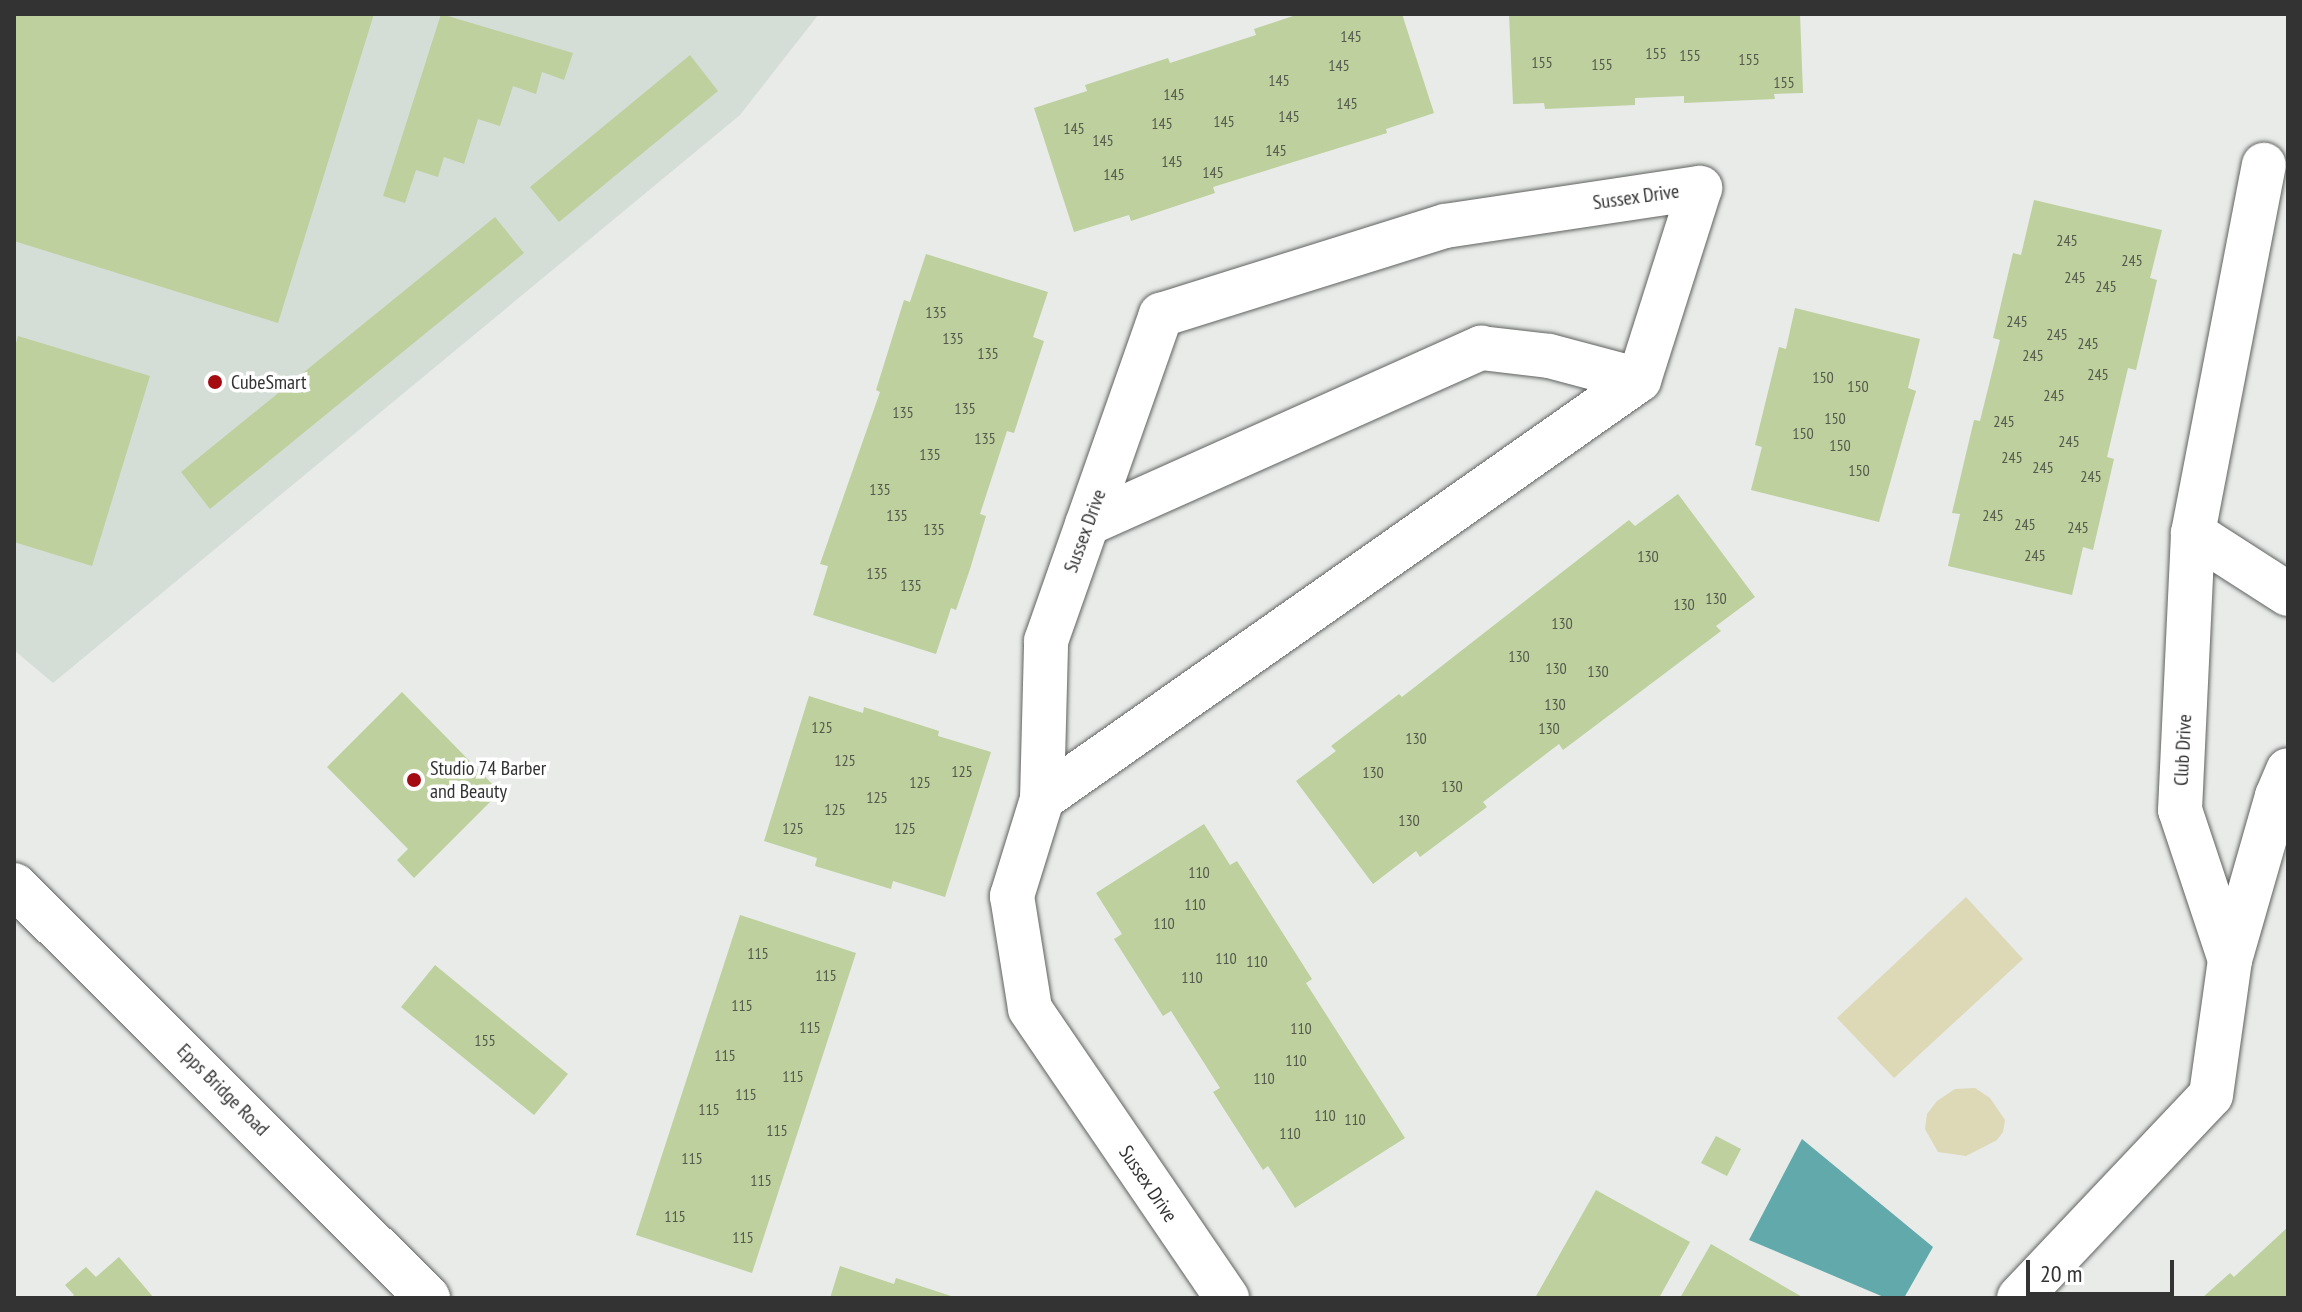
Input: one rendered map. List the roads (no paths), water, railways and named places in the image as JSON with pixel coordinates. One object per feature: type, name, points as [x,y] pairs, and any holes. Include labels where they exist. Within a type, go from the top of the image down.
[{"type":"street","name":"Club Drive","points":[[2230,960],[2180,810],[2193,533],[2264,165]]},
{"type":"street","name":"Sussex Drive","points":[[1215,1294],[1030,1009],[1012,896],[1042,799],[1046,641],[1161,315],[1445,226],[1700,188],[1639,380]]},
{"type":"street","points":[[1087,524],[1481,348],[1549,356],[1639,380]]},
{"type":"street","points":[[1042,799],[1639,380]]},
{"type":"street","points":[[2193,533],[2288,594]]},
{"type":"street","name":"Club Drive","points":[[2019,1298],[2211,1095],[2230,960],[2277,796],[2288,770]]},
{"type":"street","name":"Epps Bridge Road","points":[[14,885],[428,1298]]},
{"type":"water","points":[[1802,1139],[1933,1247],[1904,1298],[1886,1298],[1749,1240]]},
{"type":"place","name":"CubeSmart","points":[[215,382]]},
{"type":"place","name":"Studio 74 Barber and Beauty","points":[[414,780]]}]
